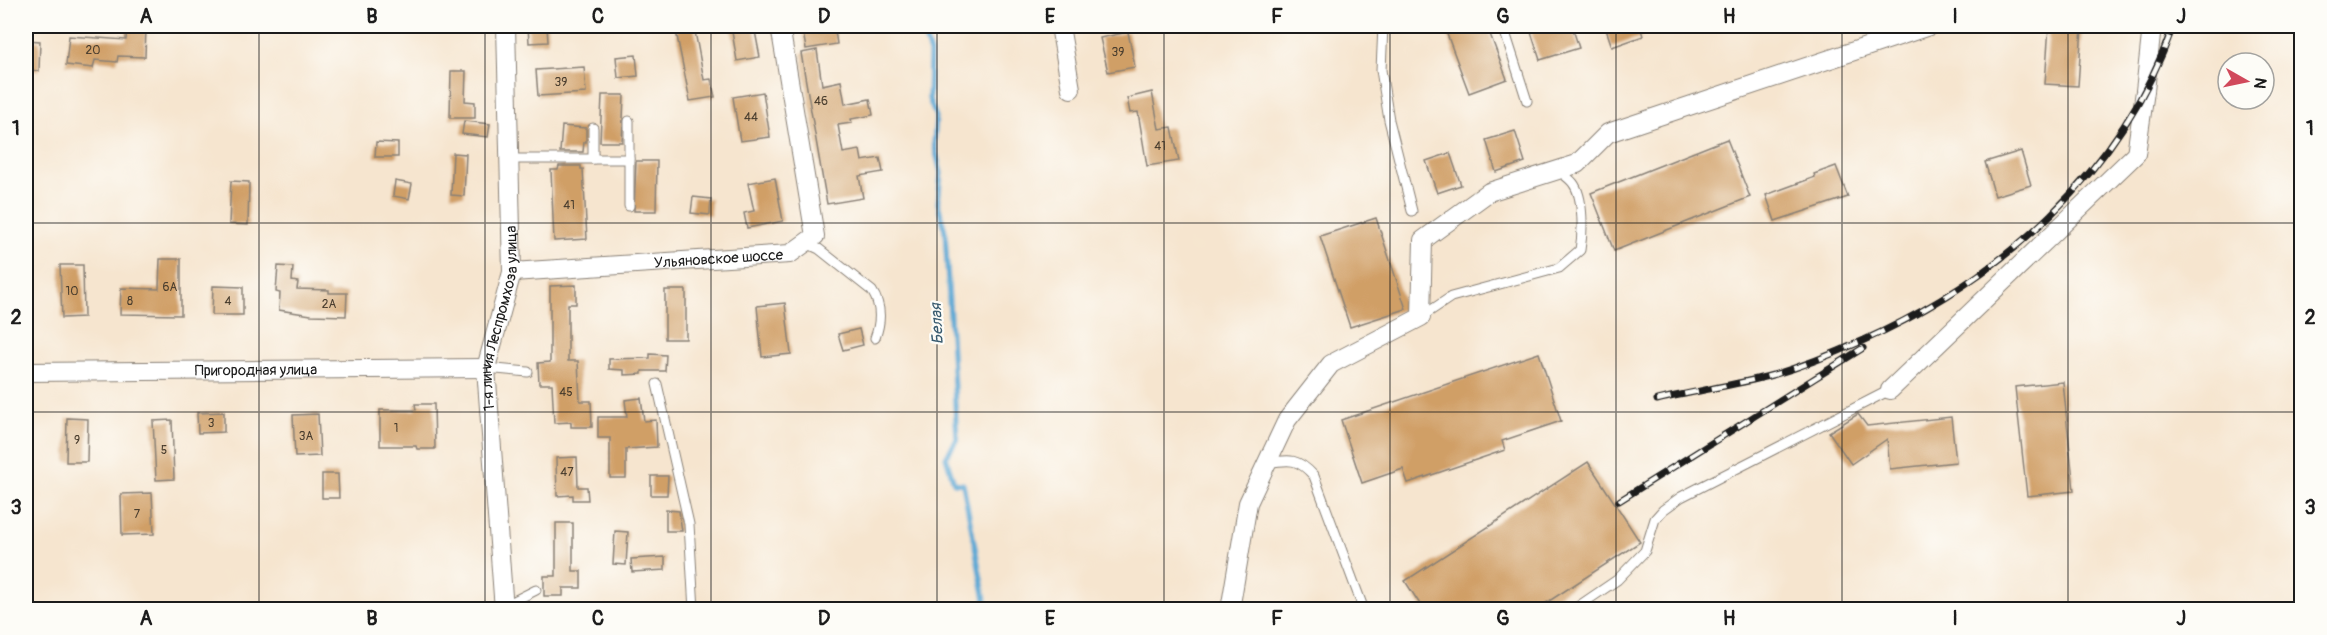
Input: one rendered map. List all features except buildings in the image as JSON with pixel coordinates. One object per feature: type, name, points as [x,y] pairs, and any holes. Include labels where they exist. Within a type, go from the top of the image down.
[{"type":"street","name":"1-я линия Леспромхоза улица","points":[[504,608],[486,368],[512,272],[506,26]]},
{"type":"street","points":[[780,26],[815,236],[806,243]]},
{"type":"street","points":[[1060,26],[1071,89]]},
{"type":"street","points":[[1230,609],[1248,503],[1287,420],[1331,364],[1421,317],[1423,240],[1489,192],[1577,164],[1608,133],[1929,26]]},
{"type":"street","points":[[1890,390],[2136,154],[2152,26]]},
{"type":"street","name":"Ульяновское шоссе","points":[[512,272],[790,254],[806,243]]},
{"type":"street","name":"Пригородная улица","points":[[26,372],[486,368]]},
{"type":"lane","points":[[1383,26],[1382,69],[1389,120],[1412,211]]},
{"type":"lane","points":[[1503,26],[1527,101]]},
{"type":"lane","points":[[629,121],[629,206]]},
{"type":"lane","points":[[593,128],[593,159]]},
{"type":"lane","points":[[509,159],[629,159]]},
{"type":"lane","points":[[1421,317],[1451,297],[1559,268],[1580,250],[1583,230],[1579,199],[1574,184],[1558,170]]},
{"type":"lane","points":[[806,243],[819,249],[872,291],[877,298],[880,314],[875,338]]},
{"type":"lane","points":[[486,368],[528,372]]},
{"type":"lane","points":[[657,384],[689,524],[694,609]]},
{"type":"lane","points":[[1573,609],[1617,580],[1645,551],[1654,519],[1681,497],[1890,390]]},
{"type":"lane","points":[[1267,463],[1288,459],[1301,463],[1314,476],[1364,609]]},
{"type":"lane","points":[[504,608],[536,590]]},
{"type":"waterway","name":"Белая","points":[[926,26],[924,35],[930,53],[929,99],[936,117],[934,144],[941,173],[938,203],[945,231],[957,439],[946,457],[954,483],[963,484],[987,610]]},
{"type":"railway","points":[[1726,27],[1730,26]]},
{"type":"railway","points":[[1657,400],[1759,379],[1829,355],[1913,316],[1962,286],[2008,253],[2050,215],[2089,173],[2122,128],[2151,79],[2173,26]]},
{"type":"railway","points":[[1619,501],[1863,348]]}]
